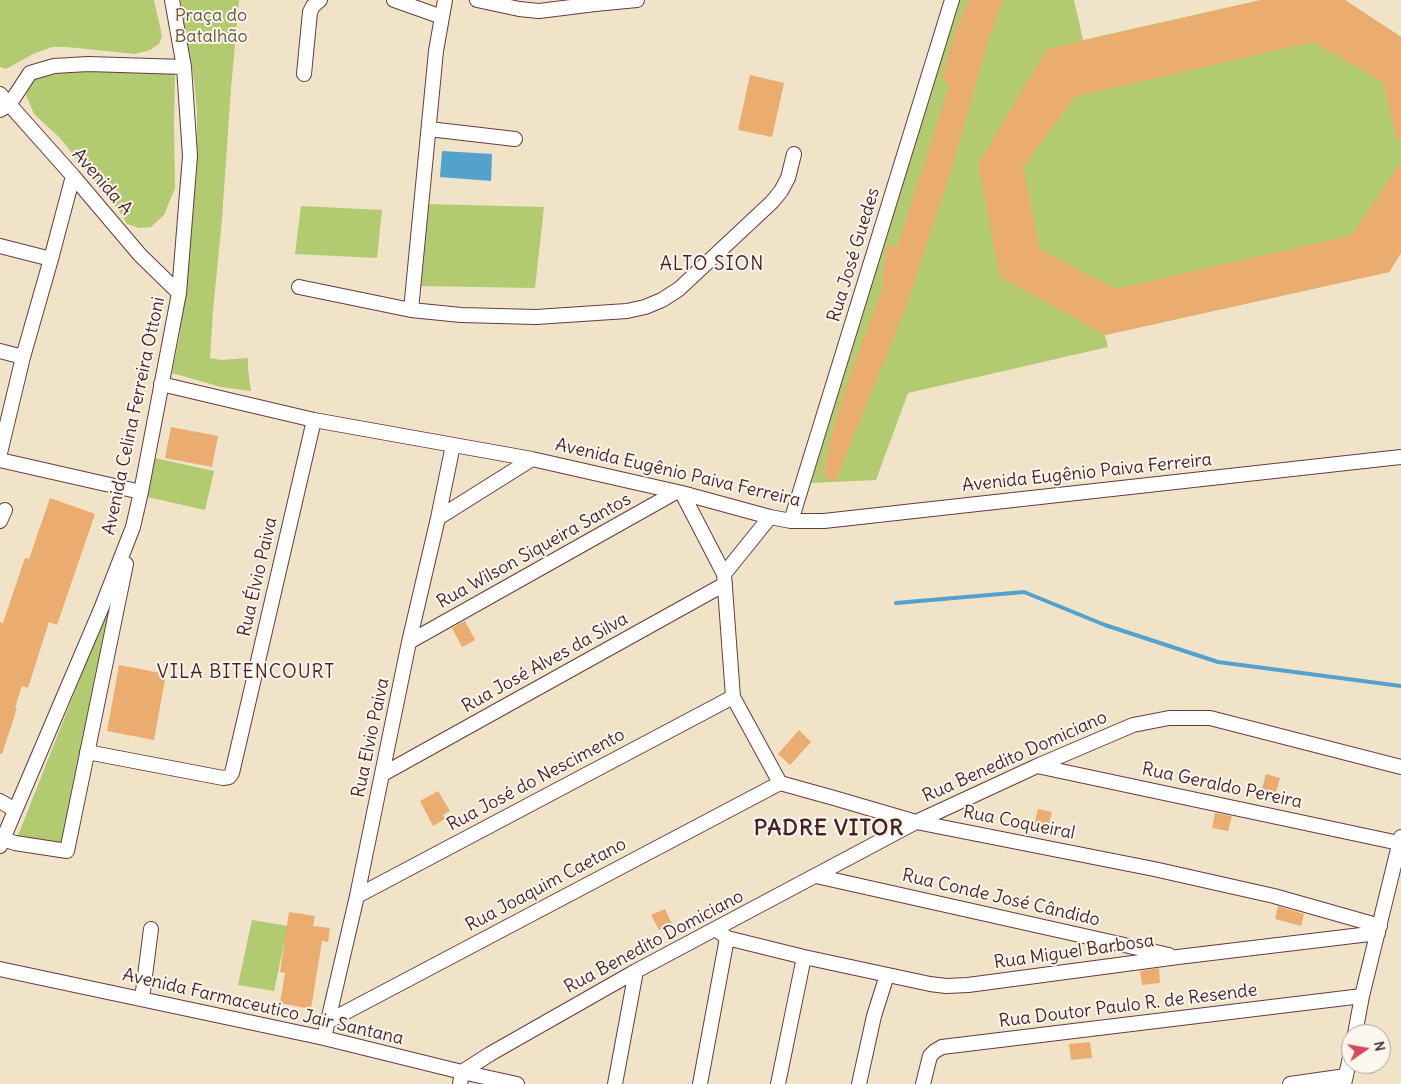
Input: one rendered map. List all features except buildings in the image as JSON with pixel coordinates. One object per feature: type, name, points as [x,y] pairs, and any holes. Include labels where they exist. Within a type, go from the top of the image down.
[{"type":"street","name":"Avenida Celina Ferreira Ottoni","points":[[1,842],[101,609],[133,527],[141,492],[179,293],[190,156],[184,67],[172,0]]},
{"type":"street","points":[[304,74],[310,12],[312,6],[320,0]]},
{"type":"street","points":[[394,0],[442,17]]},
{"type":"street","points":[[411,310],[436,51],[444,0]]},
{"type":"street","points":[[477,0],[539,11],[595,2],[637,0]]},
{"type":"street","name":"Rua José Guedes","points":[[791,521],[952,0]]},
{"type":"street","points":[[5,108],[30,73],[54,66],[88,64],[184,67]]},
{"type":"street","name":"Avenida A","points":[[0,94],[5,108],[73,176],[140,255],[179,293]]},
{"type":"street","points":[[428,129],[515,139]]},
{"type":"street","points":[[299,287],[411,310],[461,315],[536,317],[627,311],[645,307],[662,300],[679,289],[772,202],[781,192],[788,178],[794,154]]},
{"type":"street","points":[[0,453],[23,357],[73,176]]},
{"type":"street","points":[[0,246],[51,259]]},
{"type":"street","points":[[0,352],[23,357]]},
{"type":"street","name":"Avenida Eugênio Paiva Ferreira","points":[[161,384],[314,420],[532,459],[679,492],[791,521],[834,520],[1401,456]]},
{"type":"street","name":"Rua Élvio Paiva","points":[[87,752],[223,778],[229,777],[232,773],[314,420]]},
{"type":"street","name":"Rua Elvio Paiva","points":[[324,1038],[357,896],[409,642],[453,445]]},
{"type":"street","points":[[438,518],[532,459]]},
{"type":"street","points":[[0,460],[141,492]]},
{"type":"street","points":[[679,492],[725,579],[733,697],[780,783]]},
{"type":"street","name":"Rua Wilson Siqueira Santos","points":[[409,642],[679,492]]},
{"type":"street","points":[[725,579],[770,517]]},
{"type":"street","points":[[1,842],[67,851],[133,527]]},
{"type":"street","name":"Rua José Alves da Silva","points":[[383,774],[725,579]]},
{"type":"street","name":"Rua José do Nescimento","points":[[357,896],[733,697]]},
{"type":"street","name":"Rua Benedito Domiciano","points":[[461,1078],[490,1054],[636,971],[916,822],[1037,766],[1133,725],[1169,718],[1210,718],[1401,767]]},
{"type":"street","name":"Rua Geraldo Pereira","points":[[1037,766],[1400,840]]},
{"type":"street","name":"Rua Coqueiral","points":[[780,783],[916,822],[1154,869],[1274,896],[1379,930]]},
{"type":"street","name":"Rua Joaquim Caetano","points":[[329,1021],[780,783]]},
{"type":"street","points":[[0,801],[15,810]]},
{"type":"street","points":[[1357,1024],[1400,840]]},
{"type":"street","name":"Rua Conde José Cândido","points":[[816,876],[1178,956]]},
{"type":"street","points":[[142,999],[151,929]]},
{"type":"street","points":[[700,1084],[727,938],[716,929]]},
{"type":"street","name":"Rua Miguel Barbosa","points":[[727,938],[804,958],[946,986],[1379,930]]},
{"type":"street","points":[[778,1084],[804,958]]},
{"type":"street","name":"Avenida Farmaceutico Jair Santana","points":[[0,969],[324,1038],[461,1078],[518,1084]]},
{"type":"street","points":[[615,1084],[636,971]]},
{"type":"street","points":[[859,1084],[874,1016],[887,975]]},
{"type":"street","name":"Rua Doutor Paulo R. de Resende","points":[[922,1084],[930,1056],[942,1047],[1362,996]]},
{"type":"street","points":[[1290,1084],[1345,1080]]},
{"type":"green space","points":[[0,0],[154,0],[162,36],[159,44],[150,50],[135,54],[52,47],[33,54],[6,69],[0,67]]},
{"type":"green space","name":"Praça do Batalhão","points":[[180,0],[239,0],[210,358],[221,360],[248,358],[251,391],[221,387],[172,373],[186,288],[191,204],[197,173],[197,111],[194,80]]},
{"type":"green space","points":[[957,0],[1074,0],[1083,40],[1261,0],[1345,0],[1401,37],[1401,253],[1389,272],[1105,335],[1108,347],[908,393],[876,480],[811,483]]},
{"type":"green space","points":[[106,71],[175,74],[175,188],[164,215],[151,227],[139,228],[127,224],[119,211],[60,138],[34,114],[26,95],[29,84],[40,75]]},
{"type":"green space","points":[[425,204],[544,207],[535,288],[420,286]]},
{"type":"green space","points":[[301,206],[382,210],[377,258],[295,254]]},
{"type":"green space","points":[[150,457],[214,471],[205,510],[143,496]]},
{"type":"green space","points":[[126,562],[66,851],[15,843],[47,762]]},
{"type":"green space","points":[[252,920],[288,926],[274,991],[238,985]]},
{"type":"water","points":[[442,151],[492,154],[491,181],[440,177]]},
{"type":"waterway","points":[[896,603],[1024,592],[1105,625],[1218,662],[1401,686]]},
{"type":"district","name":"ALTO SION","points":[[712,265]]},
{"type":"district","name":"VILA BITENCOURT","points":[[246,673]]},
{"type":"district","name":"PADRE VITOR","points":[[829,829]]}]
